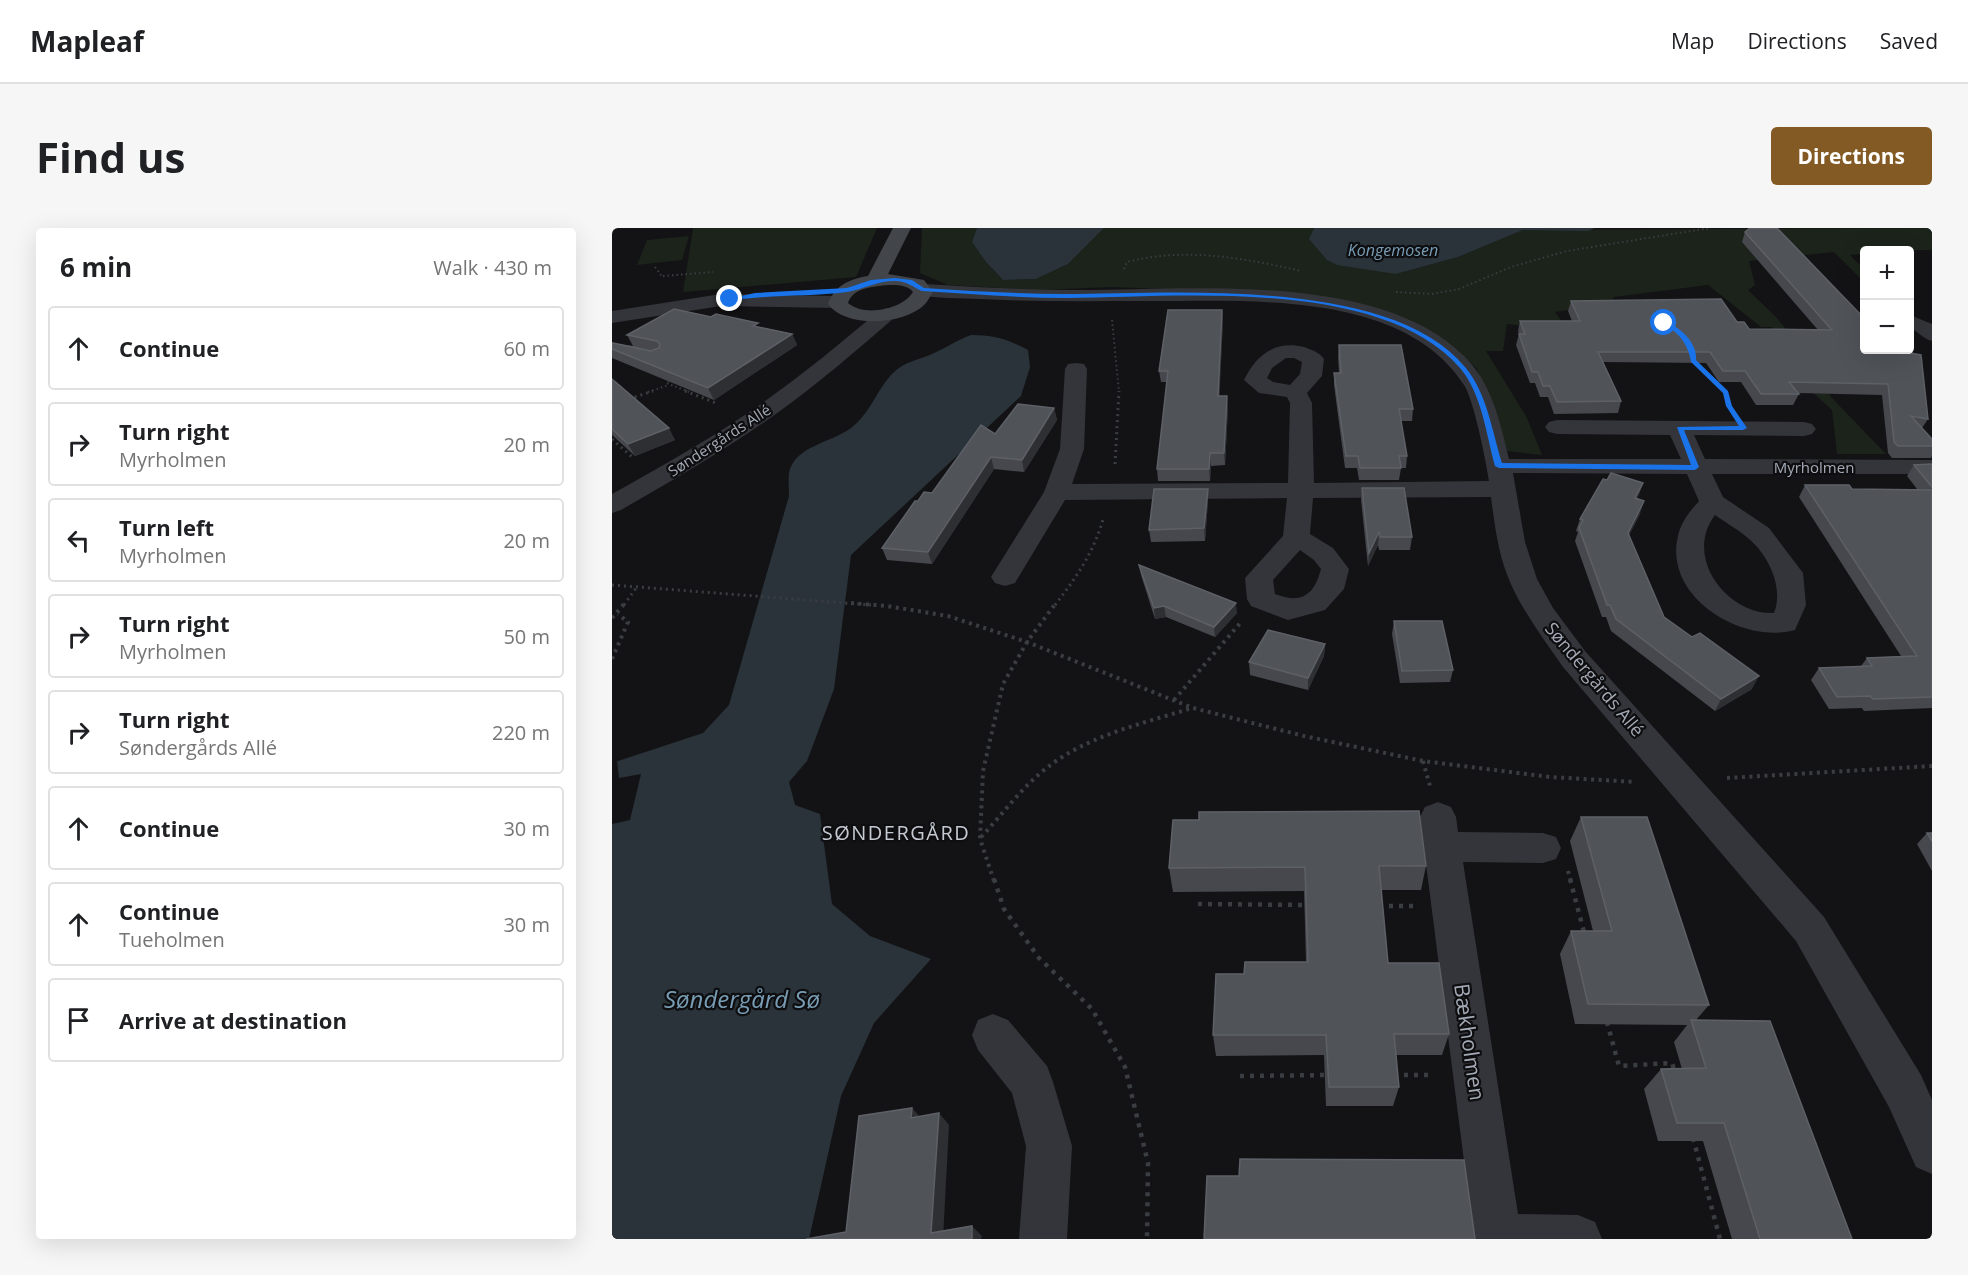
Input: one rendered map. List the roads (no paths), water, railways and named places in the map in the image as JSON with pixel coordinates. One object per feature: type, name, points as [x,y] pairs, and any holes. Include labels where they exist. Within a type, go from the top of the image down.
[{"type":"street","points":[[902,228],[905,272],[902,280]]},
{"type":"street","points":[[847,302],[875,281],[902,228]]},
{"type":"street","points":[[612,317],[730,299],[847,302],[887,314],[919,297],[917,284],[902,280],[875,281]]},
{"type":"street","name":"Søndergårds Allé","points":[[919,297],[1259,295],[1293,298],[1349,308],[1390,321],[1418,333],[1442,349],[1467,372],[1476,385],[1500,477],[1519,566],[1543,616],[1574,659],[1810,929],[1905,1091],[1932,1151]]},
{"type":"street","name":"Søndergårds Allé","points":[[821,367],[821,360],[847,302]]},
{"type":"street","name":"Søndergårds Allé","points":[[612,505],[704,452],[774,405],[833,360],[887,314]]},
{"type":"street","points":[[1005,577],[1057,492],[1072,449],[1076,369]]},
{"type":"street","points":[[1294,392],[1300,404],[1301,489],[1296,538],[1259,578],[1261,599],[1288,610],[1315,603],[1330,589],[1335,569],[1326,554],[1312,544],[1296,538]]},
{"type":"street","points":[[1557,427],[1804,429]]},
{"type":"street","points":[[1679,428],[1712,501],[1761,534],[1789,573],[1792,605],[1785,623],[1754,622],[1716,602],[1693,572],[1688,549],[1700,513],[1712,501]]},
{"type":"street","name":"Myrholmen","points":[[1057,492],[1301,489],[1695,467],[1932,467]]},
{"type":"street","name":"Bækholmen","points":[[1543,848],[1440,832],[1498,1239],[1578,1239]]},
{"type":"street","points":[[993,1035],[1031,1082],[1049,1146],[1043,1239]]},
{"type":"water","points":[[977,228],[1104,228],[1068,264],[1036,279],[1003,280],[972,242]]},
{"type":"water","name":"Kongemosen","points":[[1314,228],[1595,228],[1588,231],[1523,230],[1458,257],[1396,274],[1337,265],[1327,260],[1309,239]]},
{"type":"water","name":"Søndergård Sø","points":[[971,335],[1000,338],[1028,350],[1030,367],[1021,396],[851,555],[834,689],[807,761],[789,782],[795,805],[820,814],[832,904],[870,936],[931,959],[874,1023],[841,1096],[809,1239],[612,1239],[612,763],[703,733],[729,705],[789,496],[789,473],[792,464],[806,451],[843,433],[858,422],[887,379],[898,369]]},
{"type":"district","name":"SØNDERGÅRD","points":[[896,832]]}]
